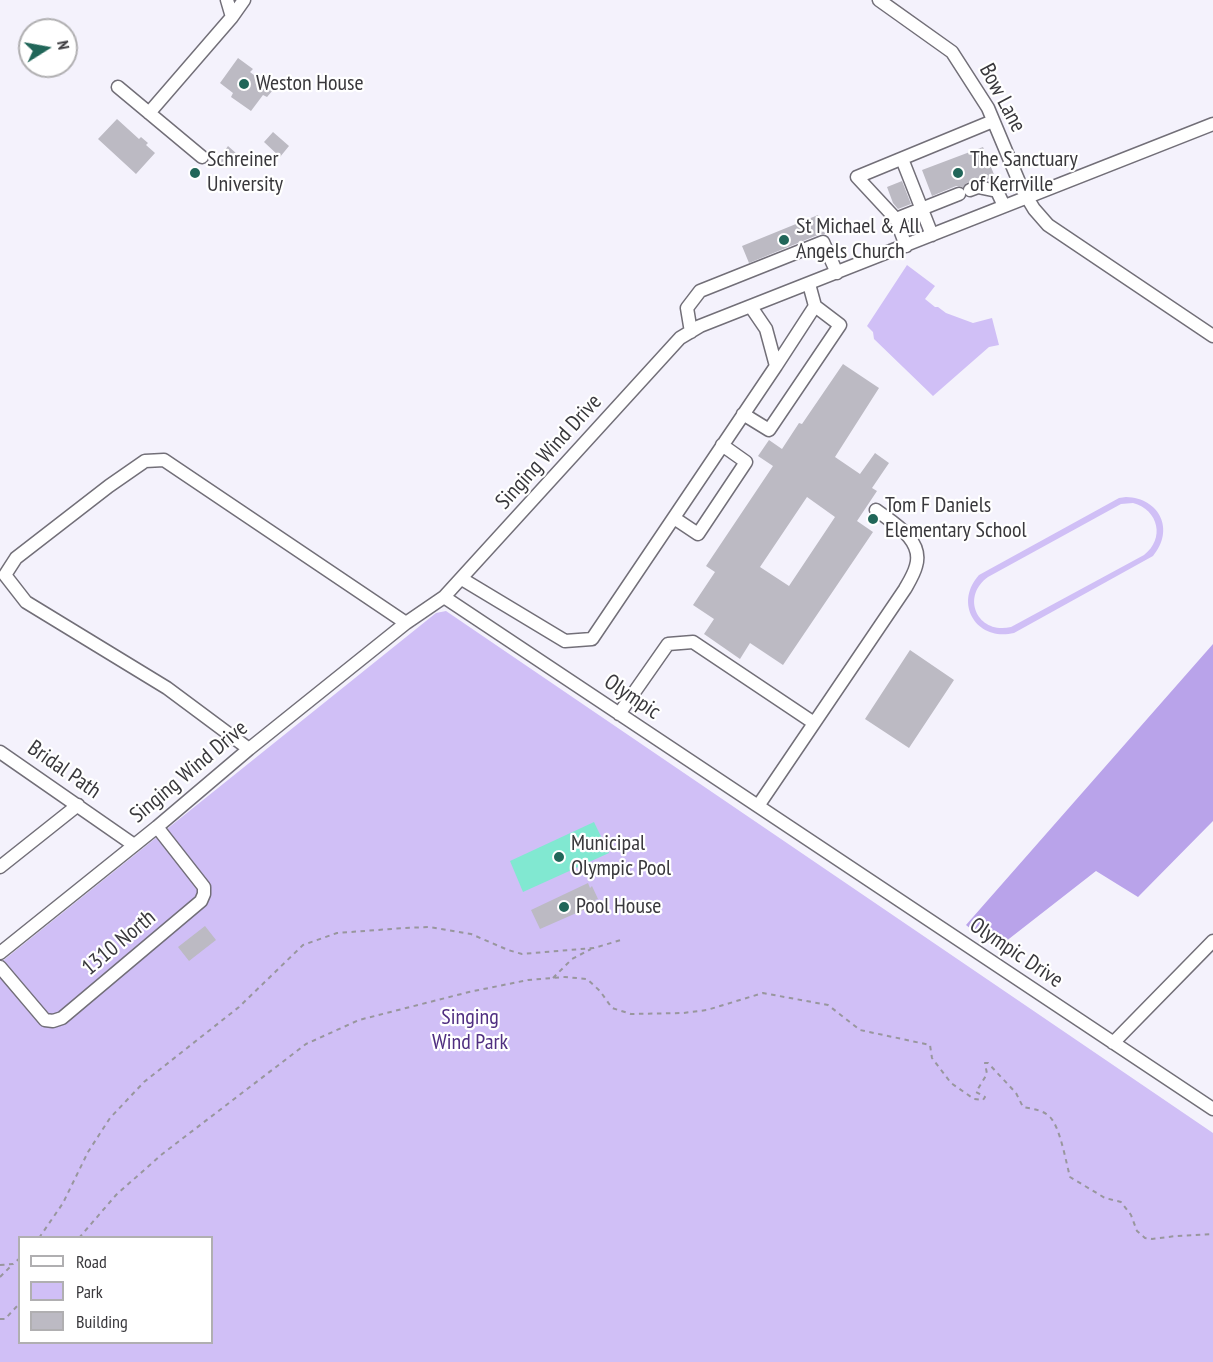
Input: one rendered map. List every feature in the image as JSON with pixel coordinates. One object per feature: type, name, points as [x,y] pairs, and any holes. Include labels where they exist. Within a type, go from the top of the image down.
[{"type":"street","points":[[227,0],[232,17]]},
{"type":"street","points":[[149,113],[244,0]]},
{"type":"street","name":"Bow Lane","points":[[879,0],[952,52],[988,108],[1026,197],[1048,225],[1213,336]]},
{"type":"street","points":[[118,87],[202,158]]},
{"type":"street","points":[[906,246],[896,219],[856,177],[993,122]]},
{"type":"street","name":"Singing Wind Drive","points":[[0,953],[406,623],[444,597],[680,338],[700,326],[1211,126]]},
{"type":"street","points":[[902,159],[932,235]]},
{"type":"street","points":[[896,219],[978,187],[998,191],[1004,206]]},
{"type":"street","points":[[691,332],[687,308],[700,291],[824,243],[837,273]]},
{"type":"street","points":[[743,414],[769,430],[840,325],[814,306],[809,284]]},
{"type":"street","points":[[462,579],[565,641],[592,639],[814,306]]},
{"type":"street","points":[[750,307],[766,329],[776,366]]},
{"type":"street","points":[[674,518],[698,534],[746,462],[722,445]]},
{"type":"street","points":[[249,749],[167,688],[26,602],[5,575],[16,558],[109,486],[146,461],[164,460],[406,623]]},
{"type":"street","points":[[758,806],[905,588],[917,565],[915,547],[908,534],[876,510]]},
{"type":"street","name":"Olympic","points":[[444,597],[796,832]]},
{"type":"street","points":[[619,714],[668,644],[693,642],[813,723]]},
{"type":"street","name":"Bridal Path","points":[[0,752],[134,845]]},
{"type":"street","points":[[0,867],[78,804]]},
{"type":"street","name":"1310 North","points":[[0,967],[45,1020],[54,1021],[62,1018],[201,901],[204,887],[157,827]]},
{"type":"street","name":"Olympic Drive","points":[[796,832],[1213,1109]]},
{"type":"street","points":[[1113,1043],[1213,941]]},
{"type":"path","points":[[40,1236],[63,1203],[88,1152],[110,1118],[144,1082],[239,1007],[303,945],[319,937],[354,930],[430,927],[471,934],[508,951],[522,954],[594,948]]},
{"type":"path","points":[[553,978],[572,959],[594,948],[621,940]]},
{"type":"path","points":[[81,1236],[116,1195],[161,1155],[306,1044],[359,1020],[469,992],[528,980],[565,977],[587,979],[600,991],[612,1008],[631,1014],[707,1010],[763,993],[828,1005],[860,1030],[930,1045],[932,1058],[951,1083],[974,1099],[983,1100],[985,1097],[976,1092],[987,1074],[985,1063],[988,1063],[1016,1094],[1023,1107],[1039,1110],[1050,1117],[1058,1132],[1070,1177],[1105,1198],[1121,1202],[1131,1215],[1137,1231],[1145,1238],[1213,1234]]},
{"type":"path","points":[[0,1277],[18,1260]]},
{"type":"path","points":[[0,1265],[13,1264]]},
{"type":"path","points":[[0,1319],[5,1319],[18,1305]]},
{"type":"green space","points":[[907,265],[935,286],[925,299],[935,307],[973,323],[992,318],[999,345],[989,347],[933,396],[874,339],[873,332],[867,326]]},
{"type":"green space","points":[[1119,498],[1138,499],[1148,503],[1160,517],[1163,536],[1153,556],[1014,633],[989,632],[973,618],[968,598],[979,575]],"holes":[[[1133,503],[1142,507],[1153,518],[1157,533],[1151,548],[1144,555],[1011,627],[999,628],[982,620],[974,604],[975,594],[988,577],[1121,504]]]},
{"type":"green space","name":"Singing Wind Park","points":[[446,611],[1213,1133],[1213,1362],[0,1362],[0,963],[436,613]]},
{"type":"shaded area","points":[[1213,644],[1213,821],[1138,897],[1096,871],[996,949],[966,925]]},
{"type":"shaded area","name":"Municipal Olympic Pool","points":[[594,822],[609,853],[523,892],[510,861]]},
{"type":"building","name":"Weston House","points":[[238,58],[253,69],[250,72],[273,90],[267,97],[263,95],[251,111],[231,97],[233,93],[220,83]]},
{"type":"building","points":[[117,119],[139,139],[141,137],[148,143],[146,145],[155,153],[136,174],[98,139]]},
{"type":"building","points":[[273,132],[289,146],[280,157],[264,142]]},
{"type":"building","points":[[228,146],[237,154],[226,168],[217,161]]},
{"type":"building","name":"The Sanctuary of Kerrville","points":[[983,147],[995,177],[986,180],[975,179],[963,187],[956,186],[932,196],[922,170]]},
{"type":"building","points":[[902,181],[911,204],[898,209],[887,187]]},
{"type":"building","name":"St Michael & All Angels Church","points":[[818,215],[825,234],[749,263],[742,246]]},
{"type":"building","points":[[843,364],[879,388],[835,457],[860,474],[875,453],[889,463],[872,488],[877,491],[857,521],[873,532],[783,665],[750,643],[740,659],[704,634],[714,619],[693,605],[715,572],[706,566],[773,466],[758,456],[769,440],[782,449],[799,423],[802,424]],"holes":[[[807,497],[835,517],[789,586],[760,567]]]},
{"type":"building","points":[[910,650],[954,680],[909,748],[865,719]]},
{"type":"building","name":"Pool House","points":[[588,883],[590,888],[592,886],[598,899],[595,900],[597,904],[540,929],[531,910]]},
{"type":"building","points":[[205,926],[216,940],[189,961],[178,947]]},
{"type":"place","name":"Weston House","points":[[244,84]]},
{"type":"place","name":"Schreiner University","points":[[195,173]]},
{"type":"place","name":"The Sanctuary of Kerrville","points":[[958,173]]},
{"type":"place","name":"St Michael & All Angels Church","points":[[784,240]]},
{"type":"place","name":"Tom F Daniels Elementary School","points":[[873,519]]},
{"type":"place","name":"Municipal Olympic Pool","points":[[559,857]]},
{"type":"place","name":"Pool House","points":[[564,907]]}]
